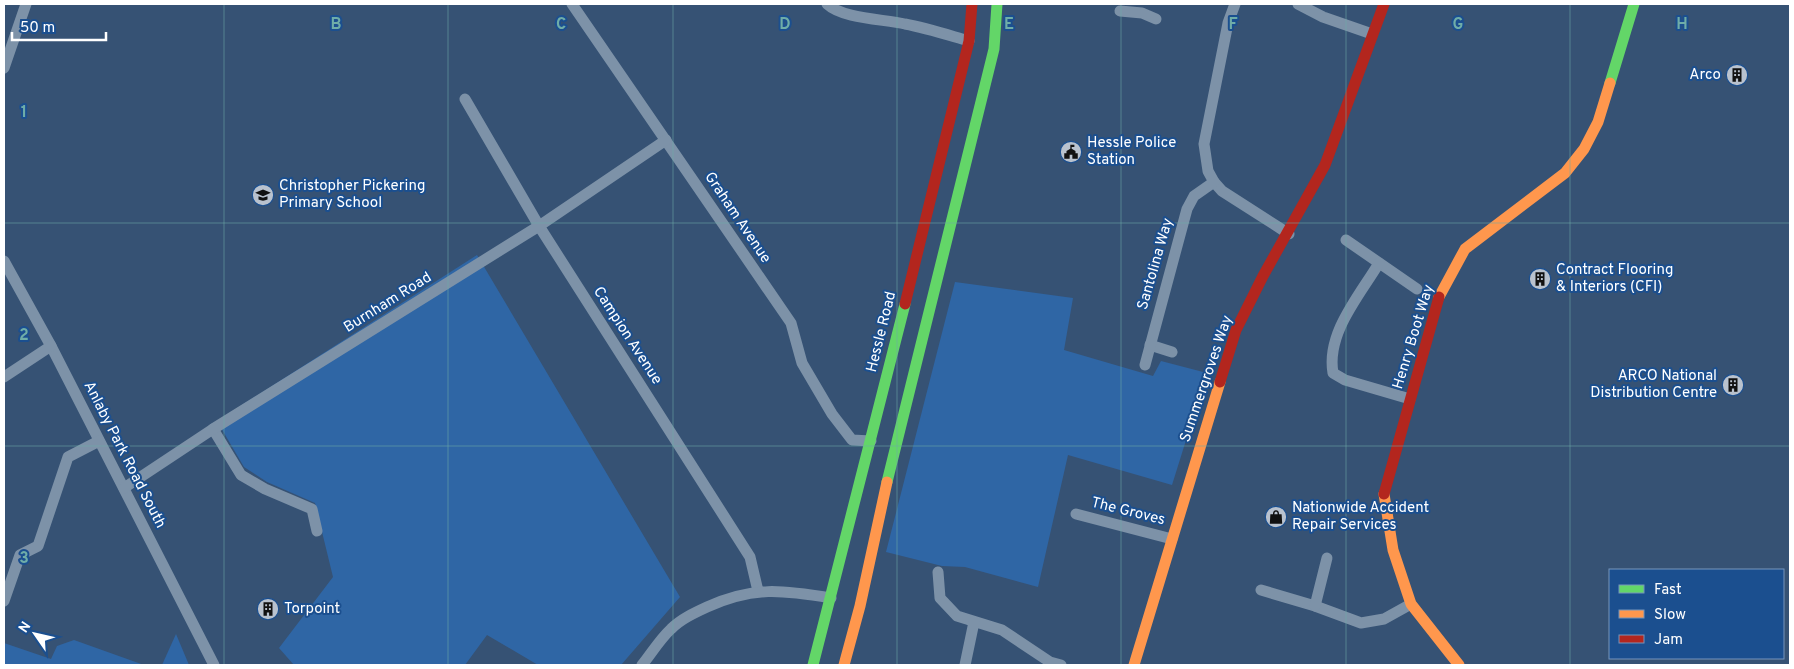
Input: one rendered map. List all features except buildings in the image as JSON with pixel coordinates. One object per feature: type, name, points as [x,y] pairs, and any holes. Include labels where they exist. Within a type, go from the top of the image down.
[{"type":"street","points":[[4,68],[26,4]]},
{"type":"street","name":"Graham Avenue","points":[[572,4],[791,322],[802,363],[832,414],[852,440],[871,441]]},
{"type":"street","points":[[827,4],[832,8],[852,14],[907,24],[969,41]]},
{"type":"street","name":"Hessle Road","points":[[813,665],[871,441],[969,41],[972,4]]},
{"type":"street","points":[[844,665],[860,606],[895,444],[994,49],[997,4]]},
{"type":"street","points":[[1234,4],[1228,23],[1204,144],[1208,171],[1214,182],[1238,202],[1289,234]]},
{"type":"street","points":[[1298,4],[1324,17],[1372,34]]},
{"type":"street","name":"Summergroves Way","points":[[1134,665],[1236,330],[1263,276],[1289,234],[1325,165],[1384,4]]},
{"type":"street","name":"Henry Boot Way","points":[[1459,665],[1411,604],[1393,550],[1383,497],[1440,294],[1465,249],[1565,173],[1584,149],[1598,122],[1634,4]]},
{"type":"street","points":[[1120,11],[1144,9],[1156,19]]},
{"type":"street","name":"Campion Avenue","points":[[465,99],[538,226],[750,558],[758,591]]},
{"type":"street","name":"Burnham Road","points":[[124,488],[213,429],[538,226],[666,140]]},
{"type":"street","name":"Santolina Way","points":[[1145,365],[1187,209],[1194,196],[1214,182]]},
{"type":"street","points":[[1346,240],[1417,288]]},
{"type":"street","name":"Anlaby Park Road South","points":[[4,261],[52,346],[214,665]]},
{"type":"street","points":[[1379,263],[1341,325],[1331,358],[1334,373],[1345,380],[1410,399]]},
{"type":"street","points":[[1150,345],[1172,352]]},
{"type":"street","points":[[4,377],[52,346]]},
{"type":"street","points":[[213,429],[241,475],[265,489],[312,509],[317,531]]},
{"type":"street","points":[[4,601],[20,555],[38,546],[68,457],[99,441]]},
{"type":"street","name":"The Groves","points":[[1076,514],[1172,539]]},
{"type":"street","points":[[1315,606],[1326,558]]},
{"type":"street","points":[[938,572],[940,598],[957,616],[1002,630],[1050,662],[1061,665]]},
{"type":"street","points":[[1261,590],[1315,606],[1361,623],[1384,619],[1411,604]]},
{"type":"street","points":[[642,665],[671,629],[690,616],[727,598],[758,591],[791,591],[831,598]]},
{"type":"street","points":[[965,665],[974,622]]},
{"type":"shaded area","points":[[477,255],[680,597],[621,665],[538,665],[487,635],[465,665],[294,665],[279,648],[333,577],[315,503],[267,482],[244,467],[217,421]]},
{"type":"shaded area","points":[[955,282],[1073,298],[1064,350],[1153,376],[1161,361],[1207,373],[1172,485],[1068,455],[1038,587],[965,567],[942,566],[886,552]]},
{"type":"shaded area","points":[[176,634],[189,665],[162,665]]},
{"type":"shaded area","points":[[74,640],[144,665],[4,665],[4,643],[51,659],[57,646]]},
{"type":"traffic: fast","points":[[887,482],[994,49],[997,4]]},
{"type":"traffic: fast","points":[[1610,83],[1634,4]]},
{"type":"traffic: fast","points":[[813,665],[905,304]]},
{"type":"traffic: slow","points":[[1439,297],[1465,249],[1565,173],[1584,149],[1598,122],[1610,83]]},
{"type":"traffic: slow","points":[[1134,665],[1220,382]]},
{"type":"traffic: slow","points":[[844,665],[860,606],[887,482]]},
{"type":"traffic: slow","points":[[1384,494],[1393,550],[1411,604],[1459,665]]},
{"type":"traffic: jam","points":[[905,304],[969,41],[972,4]]},
{"type":"traffic: jam","points":[[1220,382],[1236,330],[1263,276],[1325,165],[1384,4]]},
{"type":"traffic: jam","points":[[1384,494],[1439,297]]},
{"type":"place","name":"Arco","points":[[1737,75]]},
{"type":"place","name":"Hessle Police Station","points":[[1071,152]]},
{"type":"place","name":"Christopher Pickering Primary School","points":[[263,195]]},
{"type":"place","name":"Contract Flooring & Interiors (CFI)","points":[[1540,279]]},
{"type":"place","name":"ARCO National Distribution Centre","points":[[1733,385]]},
{"type":"place","name":"Nationwide Accident Repair Services","points":[[1276,517]]},
{"type":"place","name":"Torpoint","points":[[268,609]]}]
